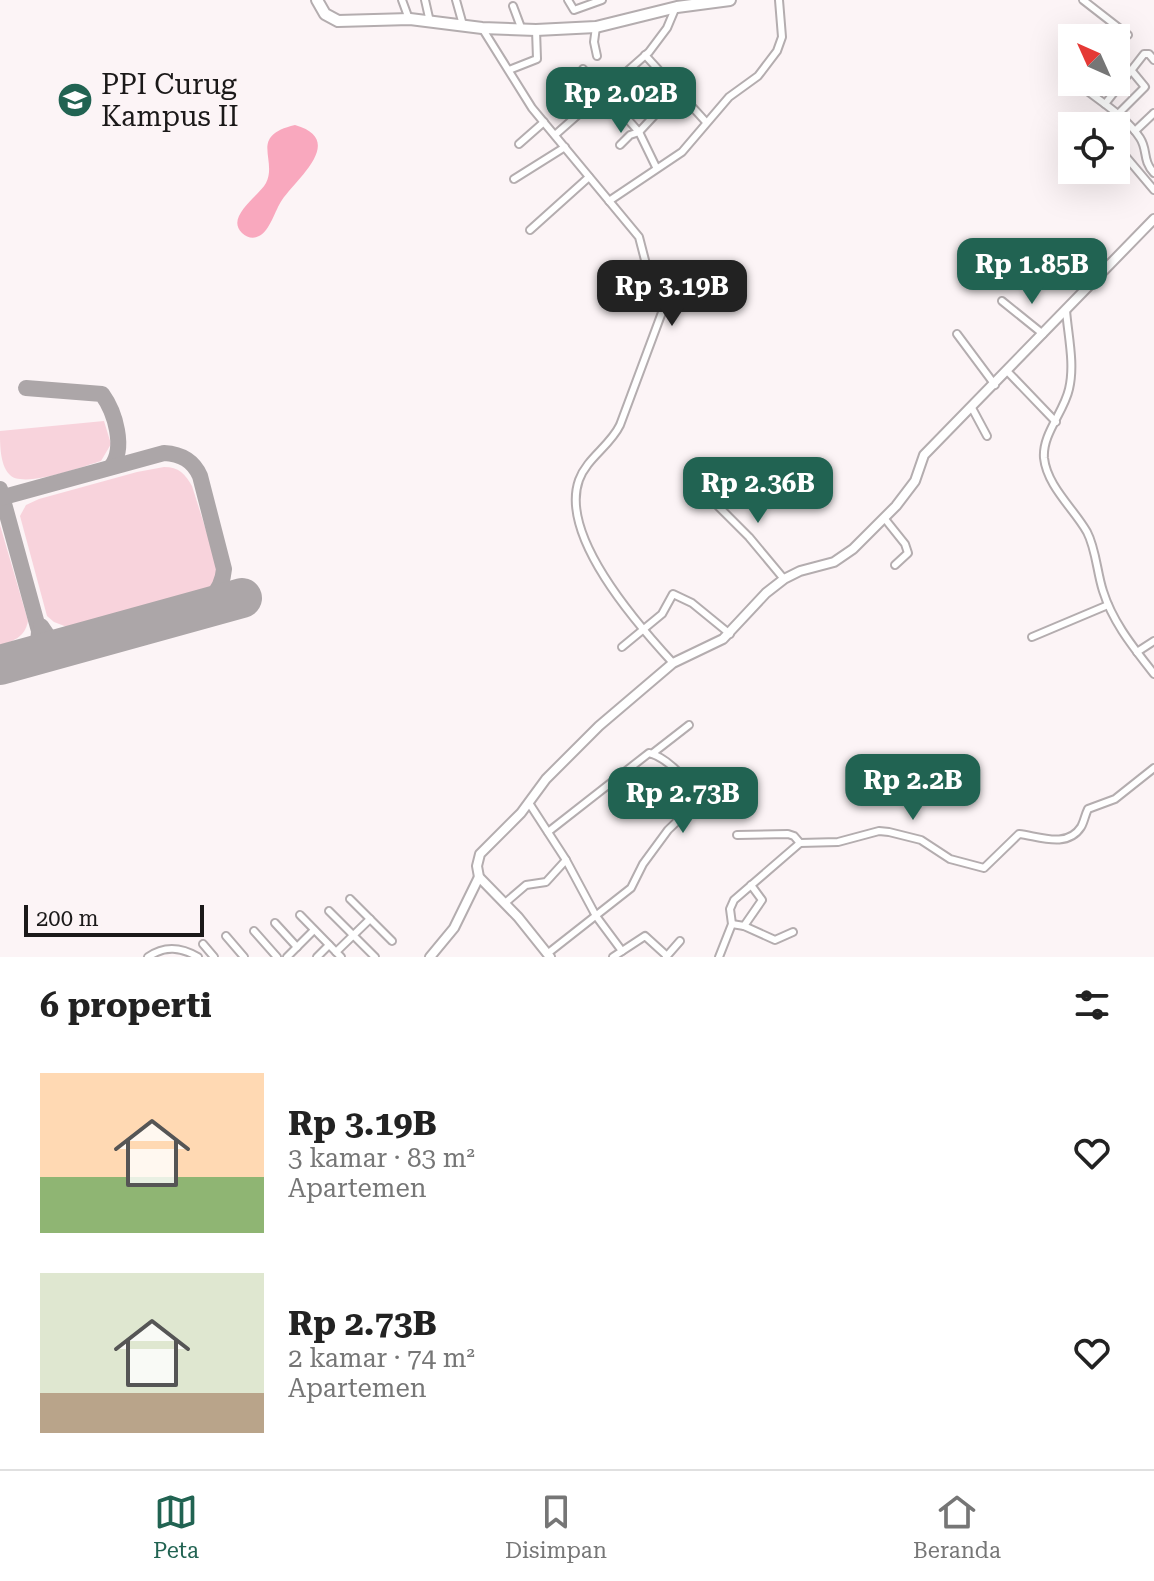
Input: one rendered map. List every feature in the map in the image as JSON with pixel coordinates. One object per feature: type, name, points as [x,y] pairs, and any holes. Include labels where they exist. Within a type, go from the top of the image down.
[{"type":"main road","points":[[317,0],[325,14],[338,21],[410,19],[522,30],[596,27],[675,5],[729,0]]},
{"type":"street","points":[[402,0],[410,19]]},
{"type":"street","points":[[425,0],[430,22]]},
{"type":"street","points":[[456,0],[463,25]]},
{"type":"street","points":[[568,0],[574,10],[577,27]]},
{"type":"street","points":[[574,10],[602,0]]},
{"type":"street","points":[[609,201],[682,152],[729,97],[758,76],[777,51],[783,27],[779,0]]},
{"type":"street","points":[[1083,0],[1114,24]]},
{"type":"street","points":[[555,135],[645,55],[667,28],[675,5]]},
{"type":"street","points":[[513,6],[522,30]]},
{"type":"street","points":[[596,27],[594,42],[597,56]]},
{"type":"street","points":[[482,28],[544,122],[639,237],[646,264],[666,281],[668,291],[617,432],[583,473],[577,497],[585,544],[643,629],[673,663]]},
{"type":"street","points":[[509,70],[537,59],[536,30]]},
{"type":"street","points":[[1105,104],[1146,53],[1154,60]]},
{"type":"street","points":[[645,55],[706,122]]},
{"type":"street","points":[[583,69],[639,132],[656,167]]},
{"type":"street","points":[[1120,112],[1144,89],[1143,83],[1131,70]]},
{"type":"street","points":[[620,145],[630,135],[639,132],[677,91]]},
{"type":"street","points":[[1093,96],[1114,112]]},
{"type":"street","points":[[1135,131],[1154,113]]},
{"type":"street","points":[[519,144],[544,122]]},
{"type":"street","points":[[1130,127],[1142,140],[1145,162],[1154,173]]},
{"type":"street","points":[[1144,151],[1154,143]]},
{"type":"street","points":[[514,179],[565,147]]},
{"type":"street","points":[[1130,162],[1154,190]]},
{"type":"street","points":[[530,230],[589,177]]},
{"type":"street","points":[[653,753],[685,779],[697,800],[668,830],[643,864],[631,888],[548,955],[479,877],[477,866],[480,854],[529,803],[546,779],[599,726],[673,663],[714,645],[730,634],[766,593],[784,579],[840,559],[885,519],[915,481],[924,455],[1154,219]]},
{"type":"street","points":[[1002,301],[1043,334]]},
{"type":"street","points":[[1066,310],[1070,387],[1045,448],[1046,466],[1089,535],[1108,605],[1127,641],[1154,674]]},
{"type":"street","points":[[957,334],[995,385]]},
{"type":"street","points":[[1008,372],[1056,422]]},
{"type":"street","points":[[972,408],[987,436]]},
{"type":"street","points":[[706,494],[749,537],[784,579]]},
{"type":"street","points":[[885,519],[905,544],[908,553],[895,565]]},
{"type":"street","points":[[622,647],[662,614],[673,594],[692,603],[730,634]]},
{"type":"street","points":[[1032,637],[1108,605]]},
{"type":"street","points":[[1137,652],[1154,641]]},
{"type":"street","points":[[548,832],[594,799],[648,753],[653,753],[689,725]]},
{"type":"street","points":[[719,957],[732,924],[732,903],[800,843],[838,842],[879,831],[889,832],[921,840],[950,859],[984,868],[1019,834],[1050,840],[1076,833],[1088,809],[1115,799],[1154,768]]},
{"type":"street","points":[[529,803],[566,860],[596,916],[622,951]]},
{"type":"street","points":[[737,835],[788,834],[800,843]]},
{"type":"street","points":[[505,903],[526,885],[546,882],[566,860]]},
{"type":"street","points":[[430,957],[448,936],[479,877]]},
{"type":"street","points":[[744,926],[762,900],[751,885]]},
{"type":"street","points":[[350,899],[392,941]]},
{"type":"street","points":[[329,911],[375,957]]},
{"type":"street","points":[[300,915],[339,955],[370,919]]},
{"type":"street","points":[[275,923],[297,947]]},
{"type":"street","points":[[732,924],[775,940],[793,932]]},
{"type":"street","points":[[287,957],[314,930]]},
{"type":"street","points":[[254,931],[277,957]]},
{"type":"street","points":[[226,936],[244,957]]},
{"type":"street","points":[[613,957],[645,936],[667,956],[680,941]]},
{"type":"street","points":[[203,944],[214,957]]},
{"type":"street","points":[[317,957],[329,945]]},
{"type":"street","points":[[148,957],[163,949],[175,948],[185,949],[198,957]]},
{"type":"shaded area","points":[[295,125],[310,132],[317,140],[317,150],[306,171],[282,200],[266,230],[250,238],[238,227],[238,220],[266,183],[269,174],[268,142],[272,135]]},
{"type":"shaded area","points":[[104,421],[111,444],[101,461],[39,478],[16,478],[6,470],[1,454],[0,431]]},
{"type":"shaded area","points":[[164,467],[181,472],[192,486],[217,565],[212,585],[67,627],[54,622],[47,616],[20,516],[26,505]]},
{"type":"shaded area","points":[[0,525],[28,621],[18,638],[0,645]]},
{"type":"taxiway","points":[[26,388],[102,394],[117,430],[118,450],[111,467]]},
{"type":"taxiway","points":[[0,498],[164,453],[186,459],[200,476],[224,569],[216,592],[198,608],[182,615]]},
{"type":"taxiway","points":[[0,489],[39,631],[34,648],[9,663]]},
{"type":"taxiway","points":[[41,626],[54,645],[72,645]]},
{"type":"runway","points":[[0,665],[242,598]]},
{"type":"place","name":"PPI Curug Kampus II","points":[[75,100]]}]
